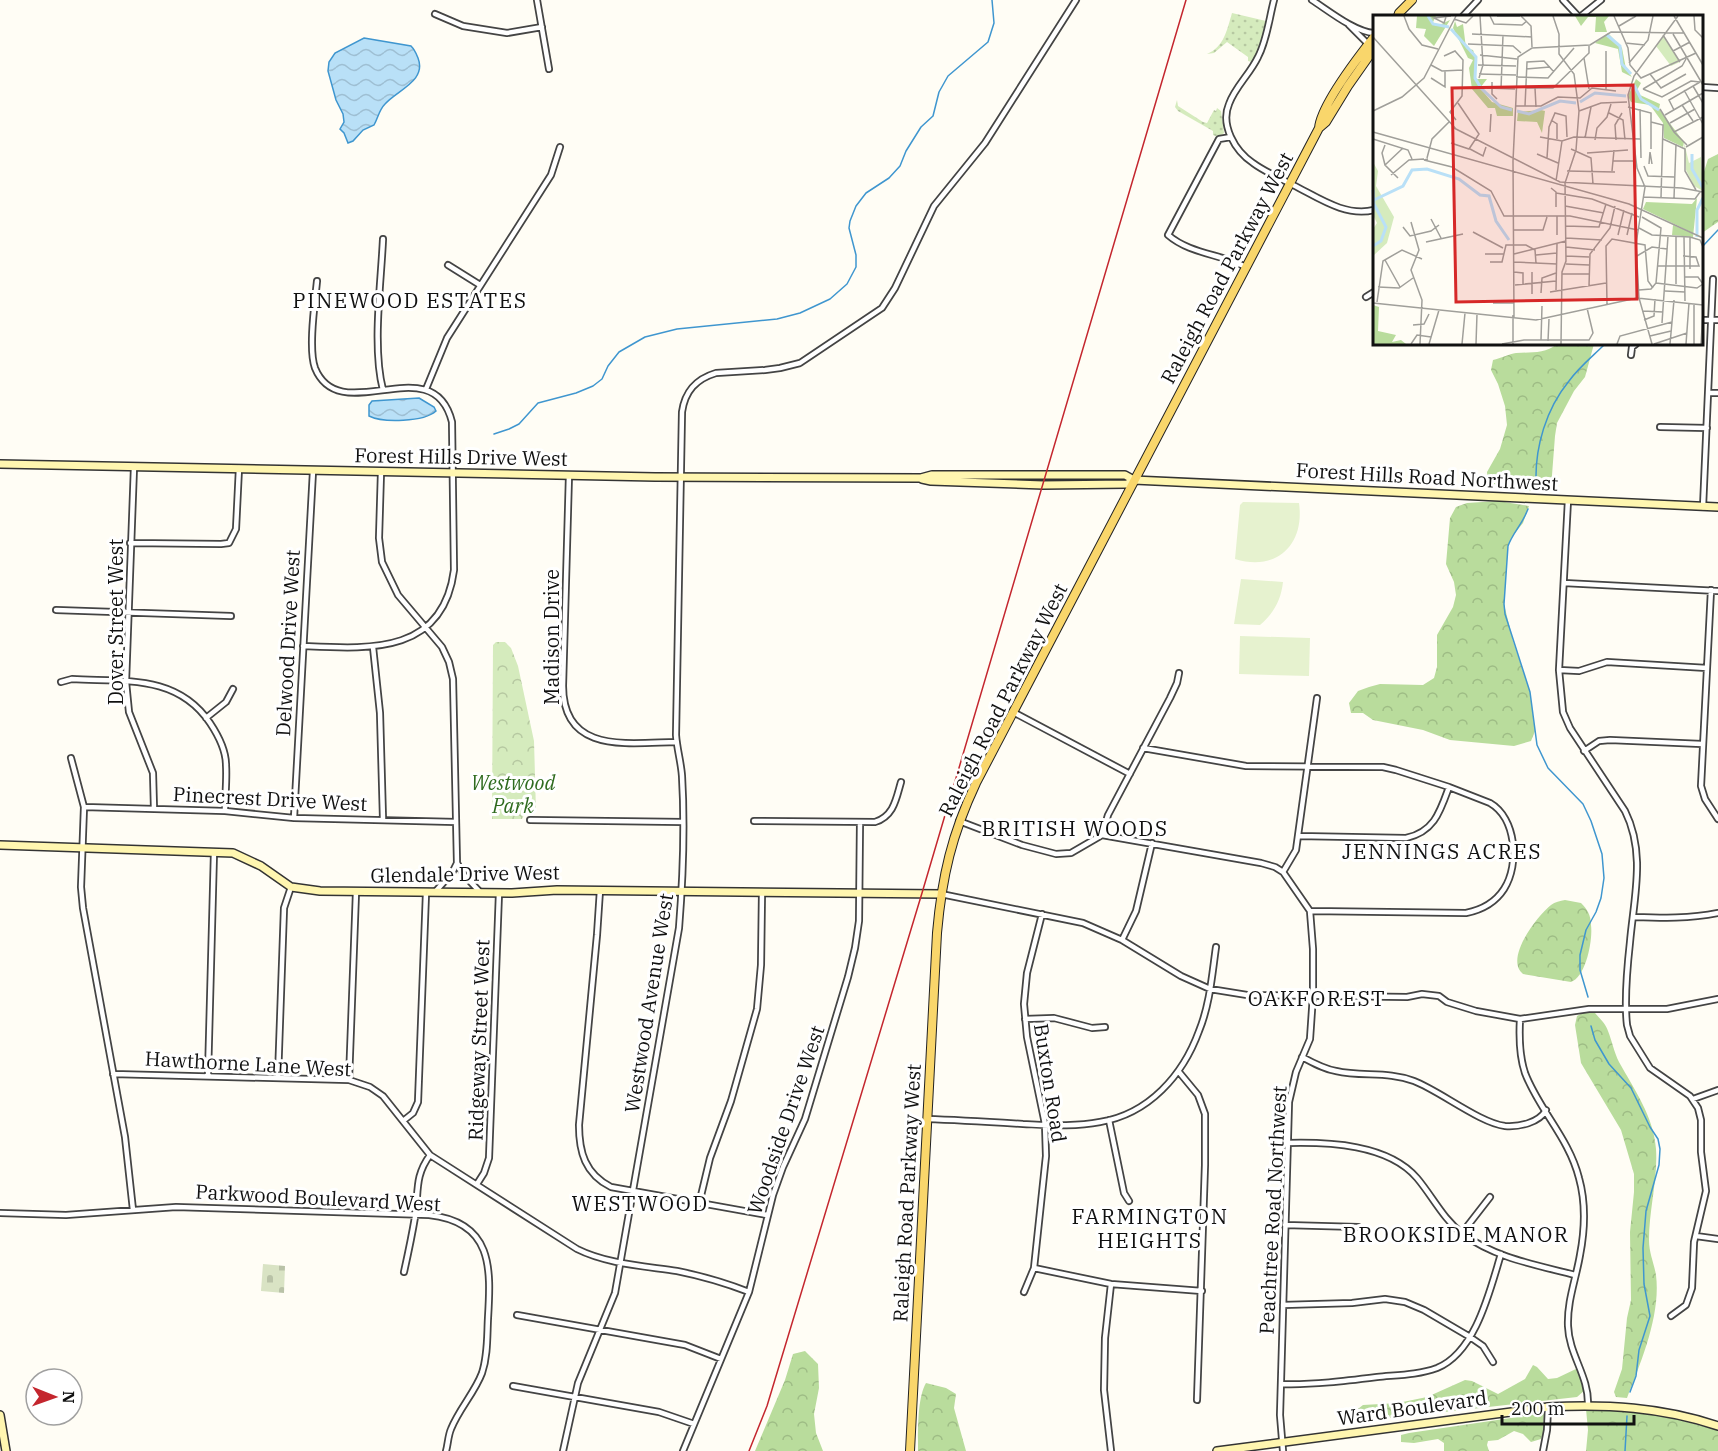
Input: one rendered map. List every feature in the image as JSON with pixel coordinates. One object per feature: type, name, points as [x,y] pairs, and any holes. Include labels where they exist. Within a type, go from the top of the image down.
[{"type":"main road","points":[[1396,15],[1412,0]]},
{"type":"main road","name":"Raleigh Road Parkway West","points":[[910,1451],[936,939],[941,894],[949,853],[959,821],[976,783],[1319,128],[1325,109],[1371,46]]},
{"type":"main road","name":"Forest Hills Drive West","points":[[0,464],[681,478],[1125,475],[1134,480]]},
{"type":"main road","name":"Forest Hills Road Northwest","points":[[1134,480],[1718,507]]},
{"type":"main road","name":"Glendale Drive West","points":[[0,845],[233,853],[261,866],[291,887],[320,891],[499,893],[557,890],[682,890],[941,894]]},
{"type":"main road","name":"Ward Boulevard","points":[[1217,1451],[1548,1407],[1588,1405],[1657,1410],[1718,1426]]},
{"type":"main road","points":[[0,1415],[6,1451]]},
{"type":"street","points":[[537,0],[549,69]]},
{"type":"street","name":"Westwood Avenue West","points":[[563,1451],[578,1383],[615,1293],[679,928],[683,822],[682,771],[676,742],[683,406],[695,383],[707,375],[765,370],[800,363],[874,314],[887,301],[896,288],[934,206],[985,143],[1076,0]]},
{"type":"street","points":[[1274,0],[1265,42],[1228,105],[1225,119],[1231,137],[1252,163],[1338,208],[1357,211],[1373,210]]},
{"type":"street","points":[[1312,0],[1348,23],[1373,35]]},
{"type":"street","points":[[1464,15],[1478,0]]},
{"type":"street","points":[[1563,0],[1579,15]]},
{"type":"street","points":[[1581,15],[1601,0]]},
{"type":"street","points":[[435,14],[463,26],[507,33],[542,27]]},
{"type":"street","points":[[1348,23],[1371,46]]},
{"type":"street","points":[[1231,137],[1219,140],[1168,235],[1197,251],[1232,260],[1246,267]]},
{"type":"street","points":[[426,389],[447,338],[551,175],[560,147]]},
{"type":"street","points":[[383,239],[378,372],[383,390]]},
{"type":"street","points":[[448,265],[480,285]]},
{"type":"street","points":[[1703,507],[1708,393],[1715,320],[1713,279]]},
{"type":"street","points":[[303,646],[373,647],[406,639],[436,618],[447,602],[454,570],[450,414],[443,402],[426,389],[405,387],[354,394],[333,389],[321,379],[314,366],[312,349],[317,281]]},
{"type":"street","points":[[1366,297],[1373,293]]},
{"type":"street","points":[[1631,355],[1632,347],[1635,345]]},
{"type":"street","points":[[1708,393],[1718,393]]},
{"type":"street","points":[[1660,427],[1707,428]]},
{"type":"street","name":"Dover Street West","points":[[134,467],[126,682],[129,712],[153,773],[154,809]]},
{"type":"street","points":[[130,543],[229,543],[236,529],[239,468]]},
{"type":"street","name":"Delwood Drive West","points":[[294,818],[313,471]]},
{"type":"street","points":[[381,472],[379,538],[382,562],[398,595],[442,648],[449,662],[453,679],[457,864],[435,892]]},
{"type":"street","name":"Madison Drive","points":[[569,475],[563,686],[566,711],[577,729],[597,740],[676,742]]},
{"type":"street","points":[[1568,500],[1559,670],[1563,712],[1584,751],[1620,803],[1634,834],[1638,872],[1630,942],[1627,1025],[1630,1036],[1644,1060],[1656,1074],[1693,1099],[1701,1120],[1701,1152],[1706,1191],[1696,1236],[1691,1293],[1681,1310],[1671,1316]]},
{"type":"street","points":[[1564,583],[1718,591]]},
{"type":"street","points":[[1711,590],[1702,744],[1702,791],[1708,806],[1718,819]]},
{"type":"street","points":[[56,610],[231,616]]},
{"type":"street","points":[[373,647],[380,713],[383,819]]},
{"type":"street","points":[[1559,670],[1579,671],[1607,662],[1707,668]]},
{"type":"street","points":[[1102,835],[1108,815],[1177,683],[1179,673]]},
{"type":"street","points":[[61,682],[72,679],[154,684],[173,690],[193,704],[215,730],[225,756],[225,811]]},
{"type":"street","points":[[206,718],[226,702],[233,689]]},
{"type":"street","points":[[1283,872],[1294,856],[1298,836],[1317,698]]},
{"type":"street","points":[[1013,712],[1130,774]]},
{"type":"street","points":[[1584,751],[1599,741],[1610,740],[1702,744]]},
{"type":"street","points":[[959,821],[1056,854],[1071,853],[1102,835],[1261,863],[1283,872],[1310,911],[1466,913],[1481,909],[1496,899],[1506,886],[1511,870],[1512,845],[1507,820],[1493,804],[1449,787],[1383,767],[1246,766],[1143,748]]},
{"type":"street","points":[[71,758],[84,807],[83,908],[125,1137],[133,1210]]},
{"type":"street","points":[[754,821],[874,822],[889,814],[895,805],[901,782]]},
{"type":"street","points":[[1298,836],[1406,838],[1416,836],[1429,828],[1436,820],[1449,787]]},
{"type":"street","name":"Pinecrest Drive West","points":[[84,807],[225,811],[294,818],[456,822]]},
{"type":"street","points":[[530,820],[683,822]]},
{"type":"street","name":"Woodside Drive West","points":[[683,1451],[749,1292],[767,1215],[783,1167],[805,1119],[848,977],[858,933],[860,822]]},
{"type":"street","points":[[1122,940],[1136,911],[1152,843]]},
{"type":"street","points":[[208,1075],[214,852]]},
{"type":"street","points":[[457,864],[481,893]]},
{"type":"street","points":[[278,1077],[284,908],[291,887]]},
{"type":"street","points":[[600,890],[579,1125],[579,1145],[582,1156],[603,1183],[633,1192],[767,1215]]},
{"type":"street","points":[[349,1080],[356,892]]},
{"type":"street","points":[[699,1204],[710,1158],[731,1101],[757,1009],[761,965],[762,892]]},
{"type":"street","points":[[403,1121],[413,1113],[418,1102],[426,893]]},
{"type":"street","name":"Ridgeway Street West","points":[[477,1184],[489,1158],[499,893]]},
{"type":"street","points":[[941,894],[1083,923],[1122,940],[1181,975],[1210,989],[1248,995],[1407,997],[1422,994],[1439,996],[1448,1002],[1476,1011],[1520,1019],[1589,1009],[1667,1009],[1718,999]]},
{"type":"street","name":"Peachtree Road Northwest","points":[[1283,1451],[1281,1384],[1288,1143],[1291,1088],[1310,1039],[1313,949],[1310,911]]},
{"type":"street","points":[[1633,917],[1675,919],[1718,913]]},
{"type":"street","name":"Buxton Road","points":[[1024,1292],[1034,1268],[1045,1173],[1045,1124],[1025,1019],[1027,973],[1042,914]]},
{"type":"street","points":[[927,1119],[1090,1124],[1127,1113],[1151,1099],[1179,1072],[1192,1050],[1200,1030],[1210,989],[1216,946]]},
{"type":"street","points":[[1025,1019],[1054,1018],[1092,1028],[1105,1027]]},
{"type":"street","points":[[1520,1019],[1520,1047],[1525,1072],[1572,1155],[1582,1191],[1583,1238],[1569,1303],[1568,1329],[1572,1352],[1587,1386],[1588,1405]]},
{"type":"street","points":[[1302,1057],[1337,1072],[1384,1074],[1407,1079],[1487,1120],[1503,1125],[1524,1124],[1542,1117],[1546,1110]]},
{"type":"street","points":[[1179,1072],[1198,1095],[1205,1114],[1202,1291],[1197,1400]]},
{"type":"street","name":"Hawthorne Lane West","points":[[112,1074],[349,1080],[370,1087],[383,1096],[430,1155],[577,1249],[594,1256],[621,1262],[691,1274],[749,1292]]},
{"type":"street","points":[[1693,1099],[1718,1090]]},
{"type":"street","points":[[1109,1120],[1124,1193],[1129,1201]]},
{"type":"street","points":[[1288,1143],[1344,1144],[1367,1149],[1407,1168],[1421,1182],[1442,1213],[1462,1233],[1501,1254],[1575,1275]]},
{"type":"street","points":[[404,1272],[415,1215],[418,1176],[430,1155]]},
{"type":"street","points":[[1462,1233],[1490,1197]]},
{"type":"street","name":"Parkwood Boulevard West","points":[[0,1213],[66,1215],[176,1207],[216,1208],[415,1215],[447,1218],[464,1227],[482,1247],[490,1272],[487,1342],[483,1369],[451,1428],[446,1451]]},
{"type":"street","points":[[1285,1225],[1358,1227]]},
{"type":"street","points":[[1696,1236],[1718,1239]]},
{"type":"street","points":[[1281,1384],[1324,1384],[1425,1371],[1444,1364],[1470,1337],[1486,1301],[1501,1254]]},
{"type":"street","points":[[1034,1268],[1111,1284],[1202,1291]]},
{"type":"street","points":[[1111,1284],[1105,1338],[1104,1390],[1112,1451]]},
{"type":"street","points":[[1283,1305],[1394,1300],[1410,1303],[1483,1346],[1493,1362]]},
{"type":"street","points":[[517,1315],[685,1345],[721,1359]]},
{"type":"street","points":[[513,1386],[659,1412],[694,1424]]},
{"type":"street","points":[[1543,1451],[1548,1407]]},
{"type":"green space","points":[[1232,13],[1266,21],[1260,46],[1252,62],[1227,42],[1214,53],[1207,54],[1221,42]]},
{"type":"green space","points":[[1177,100],[1178,106],[1207,123],[1217,108],[1221,111],[1224,133],[1218,137],[1213,135],[1213,131],[1178,111],[1175,107]]},
{"type":"green space","points":[[1718,154],[1718,222],[1703,232],[1703,175],[1708,159]]},
{"type":"green space","points":[[1555,345],[1594,345],[1585,377],[1574,391],[1557,423],[1551,488],[1541,492],[1488,484],[1487,472],[1500,449],[1507,425],[1505,406],[1491,370],[1493,360],[1516,353],[1543,351]]},
{"type":"green space","points":[[1498,501],[1529,506],[1523,523],[1511,538],[1508,546],[1504,604],[1513,641],[1530,692],[1535,731],[1531,741],[1514,746],[1450,740],[1423,730],[1373,720],[1363,713],[1351,713],[1349,703],[1358,691],[1380,684],[1423,685],[1434,678],[1437,667],[1437,635],[1453,607],[1456,595],[1454,582],[1446,564],[1450,518],[1456,507],[1467,503]]},
{"type":"green space","points":[[1243,502],[1299,503],[1300,518],[1297,531],[1285,552],[1263,562],[1235,559],[1240,505]]},
{"type":"green space","points":[[1241,579],[1283,582],[1276,606],[1260,625],[1234,624]]},
{"type":"green space","points":[[1240,636],[1310,638],[1309,676],[1239,674]]},
{"type":"green space","name":"Westwood Park","points":[[496,642],[505,642],[511,648],[518,666],[534,741],[536,811],[527,812],[522,819],[492,819],[493,645]]},
{"type":"green space","points":[[1565,900],[1581,903],[1590,918],[1590,948],[1581,973],[1571,982],[1523,974],[1518,967],[1517,958],[1525,938],[1538,918],[1551,905]]},
{"type":"green space","points":[[1584,1012],[1595,1013],[1606,1026],[1619,1062],[1647,1115],[1656,1149],[1649,1240],[1656,1275],[1656,1306],[1649,1338],[1627,1398],[1616,1397],[1614,1392],[1622,1369],[1631,1300],[1630,1232],[1634,1174],[1621,1130],[1581,1063],[1575,1025],[1577,1016]]},
{"type":"green space","points":[[263,1264],[285,1266],[284,1293],[261,1291]]},
{"type":"green space","points":[[805,1351],[818,1364],[819,1388],[814,1414],[816,1433],[823,1451],[755,1451],[785,1380],[793,1354]]},
{"type":"green space","points":[[1533,1365],[1548,1379],[1557,1378],[1578,1368],[1585,1390],[1577,1397],[1355,1422],[1354,1412],[1363,1405],[1398,1403],[1427,1397],[1465,1380],[1472,1381],[1498,1394],[1525,1379]]},
{"type":"green space","points":[[926,1383],[946,1388],[956,1394],[954,1408],[966,1451],[918,1451],[920,1406]]},
{"type":"green space","points":[[1586,1409],[1660,1415],[1718,1430],[1718,1451],[1586,1451],[1588,1430]]},
{"type":"green space","points":[[1544,1413],[1541,1439],[1531,1442],[1523,1434],[1514,1431],[1498,1440],[1488,1441],[1489,1451],[1444,1451],[1444,1443],[1438,1439],[1414,1443],[1401,1442],[1401,1435],[1409,1433]]},
{"type":"water","points":[[364,38],[411,46],[420,66],[415,79],[383,106],[374,125],[363,130],[348,143],[340,129],[344,122],[343,114],[336,100],[328,71],[329,62],[335,53]]},
{"type":"water","points":[[419,398],[434,407],[436,411],[430,415],[403,420],[384,420],[369,416],[369,405],[372,401]]},
{"type":"waterway","points":[[494,434],[519,424],[538,403],[593,386],[602,379],[608,366],[619,352],[645,337],[677,329],[777,319],[800,313],[830,299],[847,284],[856,267],[856,255],[849,228],[856,206],[866,193],[889,178],[900,166],[906,151],[921,127],[933,116],[939,92],[948,76],[988,42],[994,23],[992,0]]},
{"type":"waterway","points":[[1703,246],[1718,230]]},
{"type":"waterway","points":[[1536,482],[1540,442],[1548,416],[1573,376],[1604,345]]},
{"type":"waterway","points":[[1528,509],[1508,546],[1505,614],[1530,692],[1537,745],[1548,768],[1583,804],[1602,854],[1604,878],[1601,898],[1586,930],[1580,955],[1580,970],[1588,997]]},
{"type":"waterway","points":[[1591,1026],[1595,1040],[1609,1064],[1631,1088],[1658,1139],[1660,1149],[1659,1165],[1646,1211],[1643,1248],[1644,1284],[1650,1316],[1639,1350],[1636,1376],[1630,1392]]},
{"type":"waterway","points":[[1625,1451],[1627,1416]]},
{"type":"railway","points":[[749,1451],[767,1406],[922,893],[1186,0]]},
{"type":"district","name":"PINEWOOD ESTATES","points":[[410,301]]},
{"type":"district","name":"BRITISH WOODS","points":[[1075,829]]},
{"type":"district","name":"JENNINGS ACRES","points":[[1442,852]]},
{"type":"district","name":"OAKFOREST","points":[[1317,999]]},
{"type":"district","name":"WESTWOOD","points":[[640,1204]]},
{"type":"district","name":"FARMINGTON HEIGHTS","points":[[1150,1229]]},
{"type":"district","name":"BROOKSIDE MANOR","points":[[1456,1235]]}]
